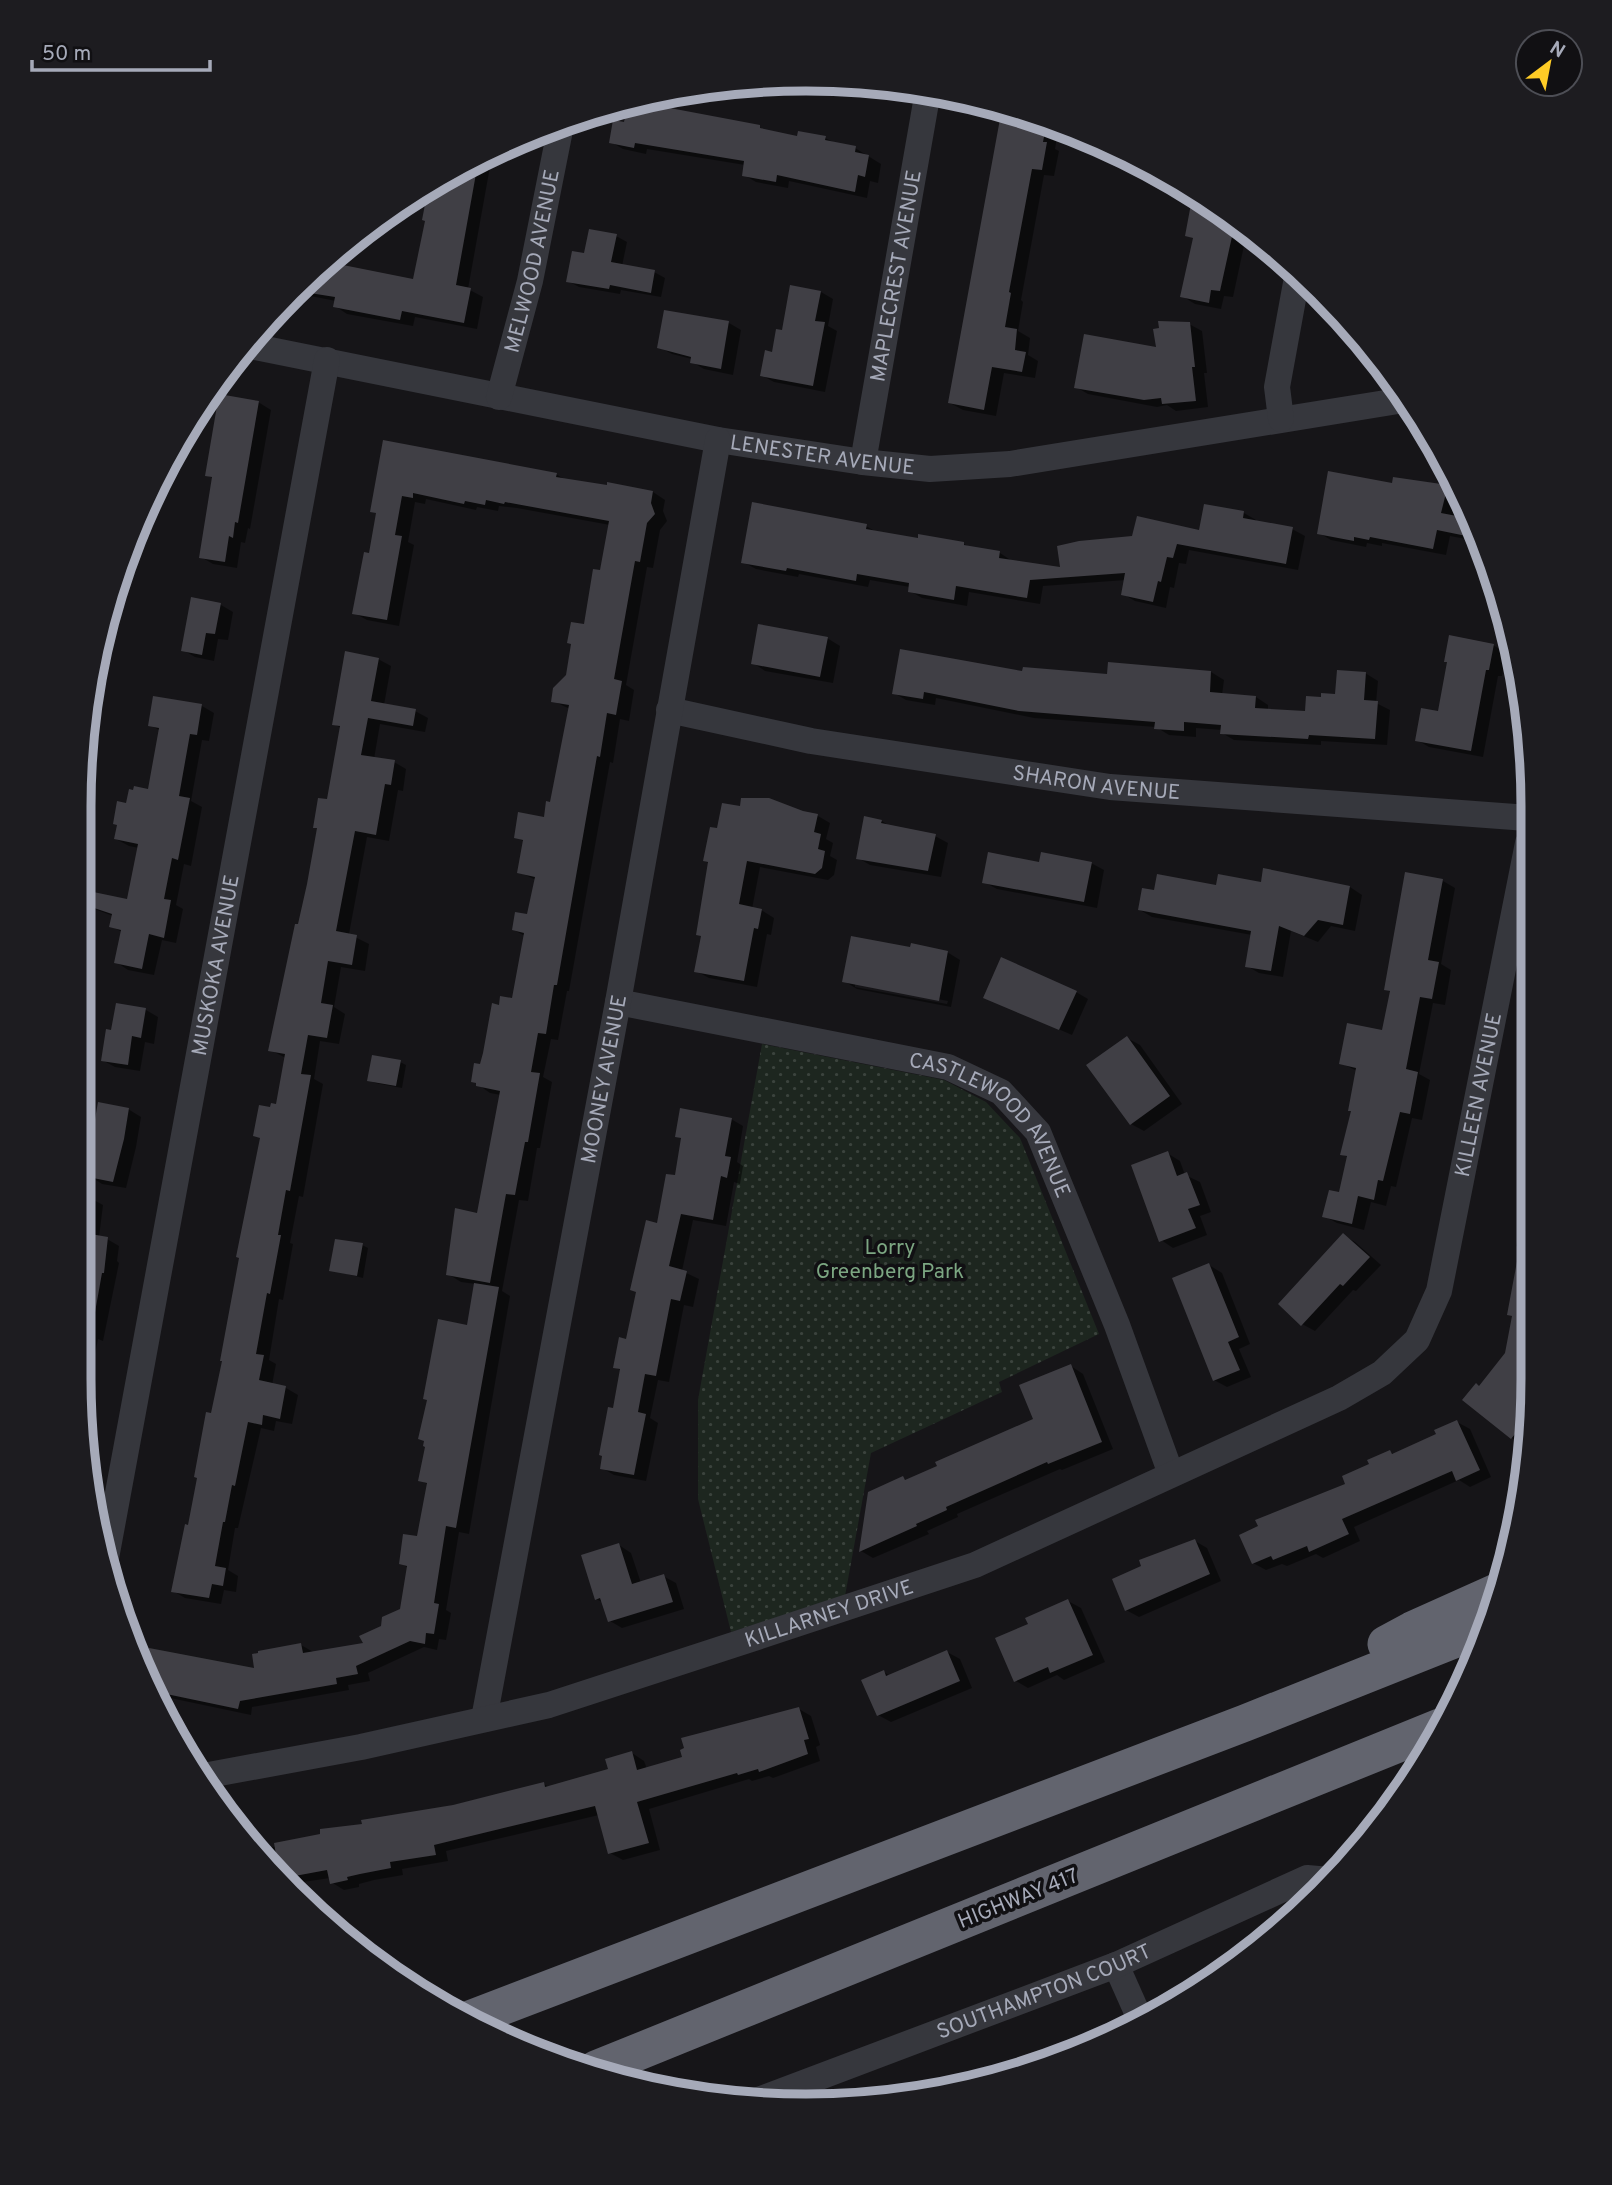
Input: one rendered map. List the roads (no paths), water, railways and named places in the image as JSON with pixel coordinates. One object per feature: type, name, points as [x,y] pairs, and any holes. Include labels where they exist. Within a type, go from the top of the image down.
[{"type":"highway","points":[[1245,1723],[1412,1630],[1487,1596]]},
{"type":"highway","points":[[480,2015],[1245,1723],[1475,1631]]},
{"type":"highway","name":"HIGHWAY 417","points":[[605,2065],[1428,1732]]},
{"type":"street","name":"MAPLECREST AVENUE","points":[[863,462],[926,102]]},
{"type":"street","name":"MELWOOD AVENUE","points":[[499,397],[530,281],[559,135]]},
{"type":"street","points":[[1281,419],[1277,387],[1295,284]]},
{"type":"street","name":"LENESTER AVENUE","points":[[258,347],[718,440],[863,462],[930,468],[1010,464],[1395,401]]},
{"type":"street","name":"MUSKOKA AVENUE","points":[[110,1539],[327,360]]},
{"type":"street","name":"MOONEY AVENUE","points":[[484,1719],[618,1002],[718,440]]},
{"type":"street","name":"SHARON AVENUE","points":[[669,710],[811,741],[1110,787],[1521,817]]},
{"type":"street","name":"KILLEEN AVENUE","points":[[1416,1340],[1439,1291],[1521,878]]},
{"type":"street","name":"CASTLEWOOD AVENUE","points":[[618,1002],[948,1067],[1001,1092],[1038,1132],[1117,1325],[1171,1474]]},
{"type":"street","name":"KILLARNEY DRIVE","points":[[210,1775],[361,1747],[549,1705],[975,1564],[1339,1398],[1382,1373],[1416,1340]]},
{"type":"street","name":"SOUTHAMPTON COURT","points":[[778,2093],[1116,1965],[1307,1878],[1318,1879]]},
{"type":"street","points":[[1116,1965],[1137,2012]]},
{"type":"park label","name":"Lorry Greenberg Park","points":[[890,1259]]}]
